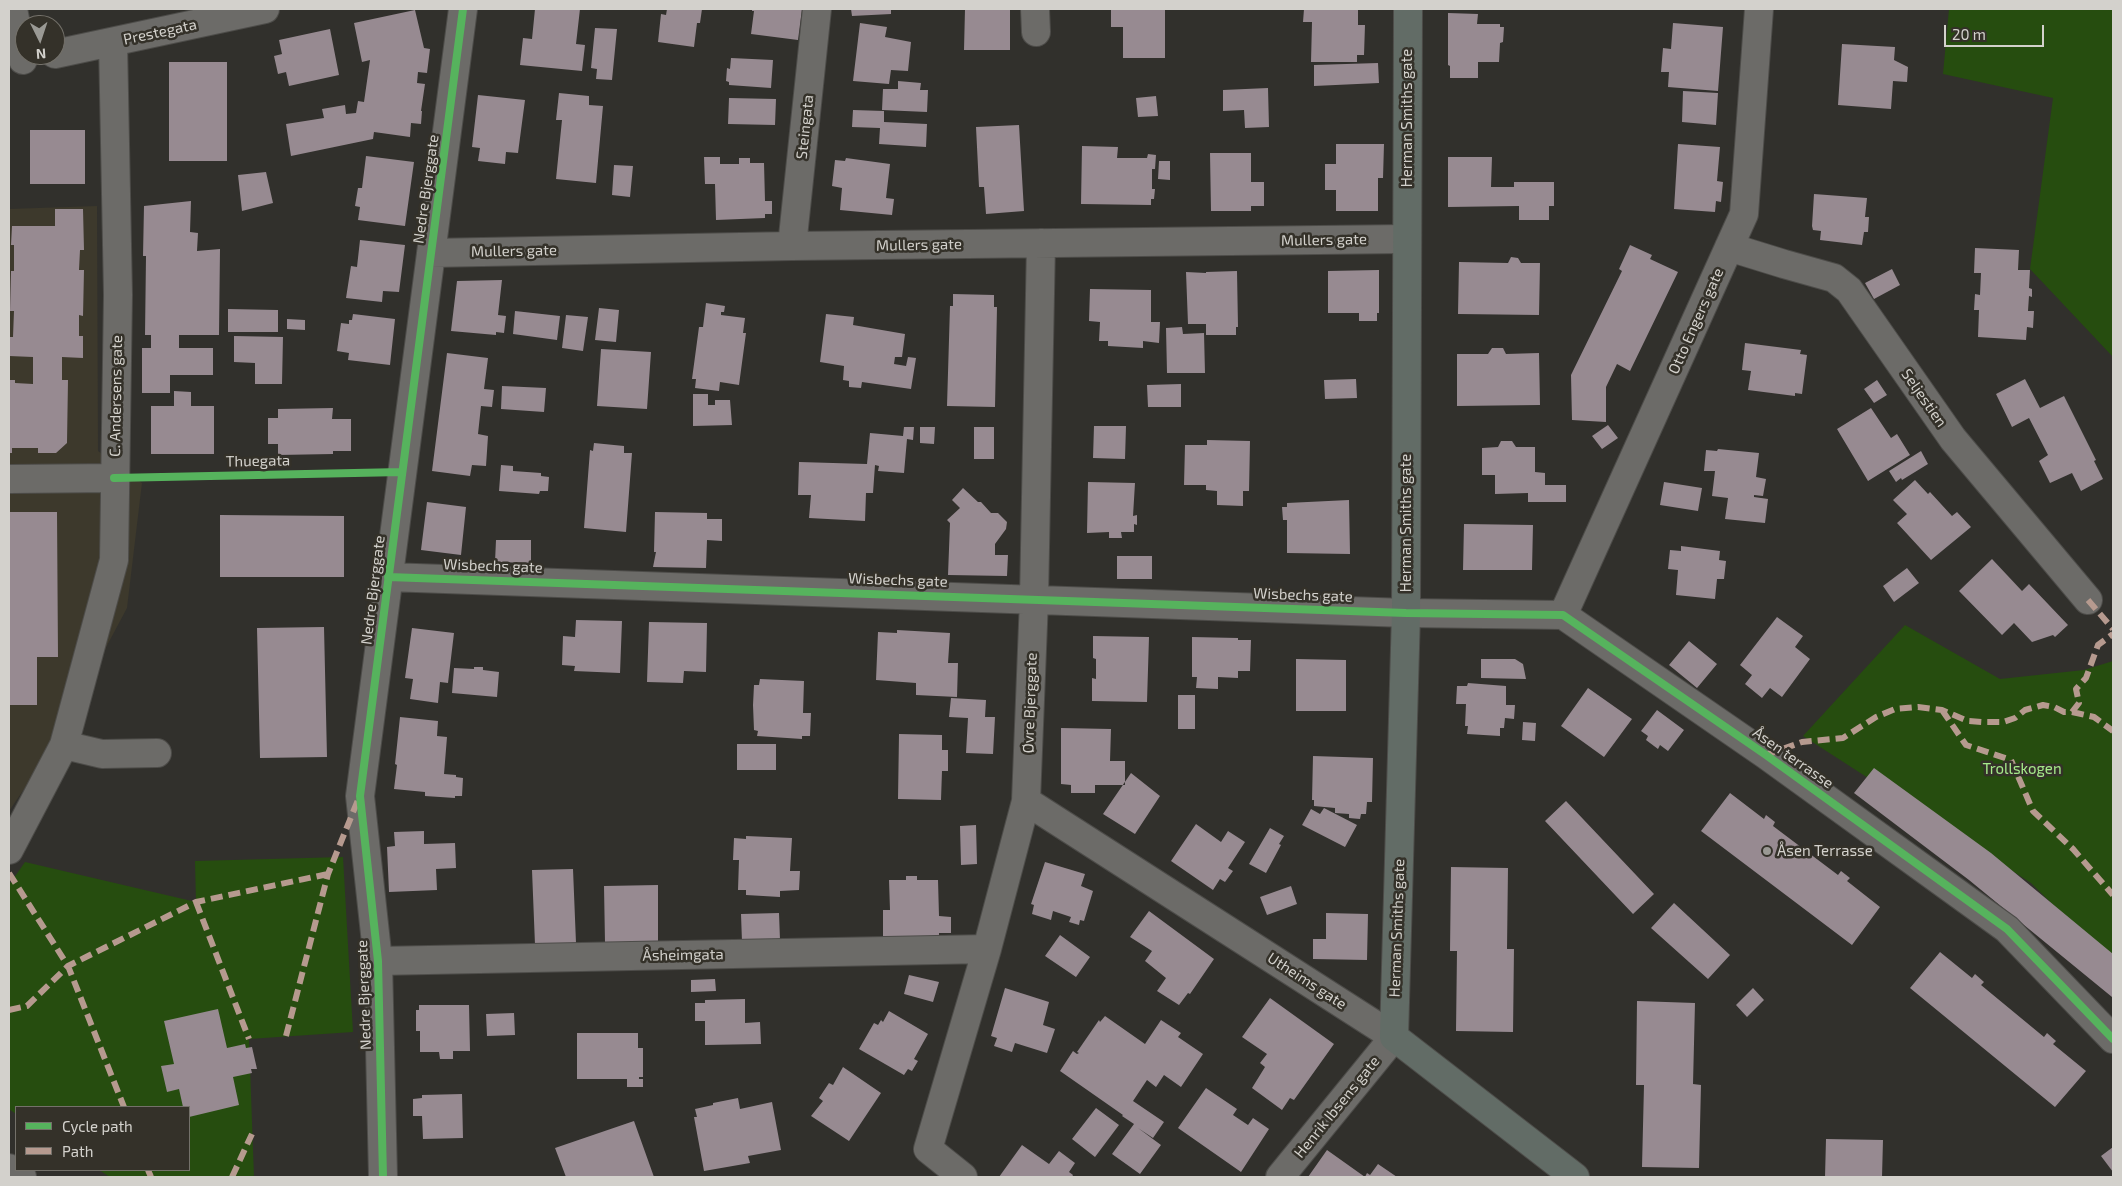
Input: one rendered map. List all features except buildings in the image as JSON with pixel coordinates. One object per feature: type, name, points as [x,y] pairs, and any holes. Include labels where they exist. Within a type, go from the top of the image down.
[{"type":"main road","name":"Herman Smiths gate","points":[[1394,1037],[1406,612],[1408,9]]},
{"type":"main road","name":"Utheims gate","points":[[1394,1037],[1575,1177]]},
{"type":"street","points":[[13,9],[15,44]]},
{"type":"street","name":"Prestegata","points":[[65,52],[265,9]]},
{"type":"street","name":"Nedre Bjerggate","points":[[383,1177],[378,961],[360,796],[464,9]]},
{"type":"street","name":"Steingata","points":[[792,246],[817,9]]},
{"type":"street","name":"Otto Engers gate","points":[[1563,616],[1744,214],[1759,9]]},
{"type":"street","name":"C. Andersens gate","points":[[9,850],[64,745],[114,560],[118,295],[113,42]]},
{"type":"street","name":"Mullers gate","points":[[431,253],[792,246],[1406,239]]},
{"type":"street","name":"Øvre Bjerggate","points":[[963,1177],[928,1149],[987,948],[1026,801],[1034,599],[1041,243]]},
{"type":"street","name":"Seljestien","points":[[1730,247],[1834,278],[1849,290],[1953,439],[2088,600]]},
{"type":"street","points":[[9,479],[114,478]]},
{"type":"street","name":"Wisbechs gate","points":[[388,576],[1406,612]]},
{"type":"street","points":[[1406,612],[1563,616]]},
{"type":"street","name":"Åsen terrasse","points":[[1563,616],[1766,755],[2008,929],[2113,1039]]},
{"type":"street","points":[[64,745],[102,754],[157,753]]},
{"type":"street","name":"Utheims gate","points":[[1026,801],[1394,1037]]},
{"type":"street","name":"Åsheimgata","points":[[378,961],[987,948]]},
{"type":"street","name":"Henrik Ibsens gate","points":[[1280,1177],[1394,1037]]},
{"type":"street","points":[[9,1168],[22,1177]]},
{"type":"shaded area","points":[[97,206],[98,451],[142,483],[127,608],[53,747],[9,811],[9,209]]},
{"type":"green space","points":[[1949,9],[2113,9],[2113,357],[2030,269],[2053,98],[1943,74]]},
{"type":"green space","name":"Trollskogen","points":[[1905,625],[2000,679],[2084,670],[2113,661],[2113,964],[2031,883],[1803,736]]},
{"type":"green space","points":[[343,857],[353,1032],[249,1039],[254,1177],[110,1177],[101,1171],[190,1171],[190,1106],[15,1106],[15,1113],[9,1109],[9,885],[25,862],[196,902],[195,861]]},
{"type":"marked path","points":[[2088,600],[2113,629]]},
{"type":"marked path","points":[[1766,755],[1802,742],[1843,738],[1876,717],[1895,709],[1918,707],[1942,710],[1968,721],[1982,722],[2003,722],[2015,718],[2025,710],[2043,705],[2054,707],[2064,712],[2072,712],[2079,703],[2076,689],[2086,678],[2098,645],[2113,634]]},
{"type":"marked path","points":[[1942,710],[1966,745],[2011,760],[2033,811],[2073,849],[2113,895]]},
{"type":"marked path","points":[[2072,712],[2094,717],[2113,731]]},
{"type":"marked path","points":[[286,1036],[328,874],[358,800]]},
{"type":"marked path","points":[[9,873],[68,966],[124,1106]]},
{"type":"marked path","points":[[9,1010],[27,1006],[68,966],[196,902],[328,874]]},
{"type":"marked path","points":[[196,902],[249,1039]]},
{"type":"marked path","points":[[232,1177],[252,1134]]},
{"type":"marked path","points":[[148,1171],[151,1177]]},
{"type":"cycle path","points":[[383,1177],[378,961],[360,796],[463,9]]},
{"type":"cycle path","name":"Thuegata","points":[[114,478],[402,472]]},
{"type":"cycle path","points":[[388,577],[1406,613],[1563,615],[1766,755],[2007,929],[2113,1039]]},
{"type":"place","name":"Åsen Terrasse","points":[[1767,851]]}]
